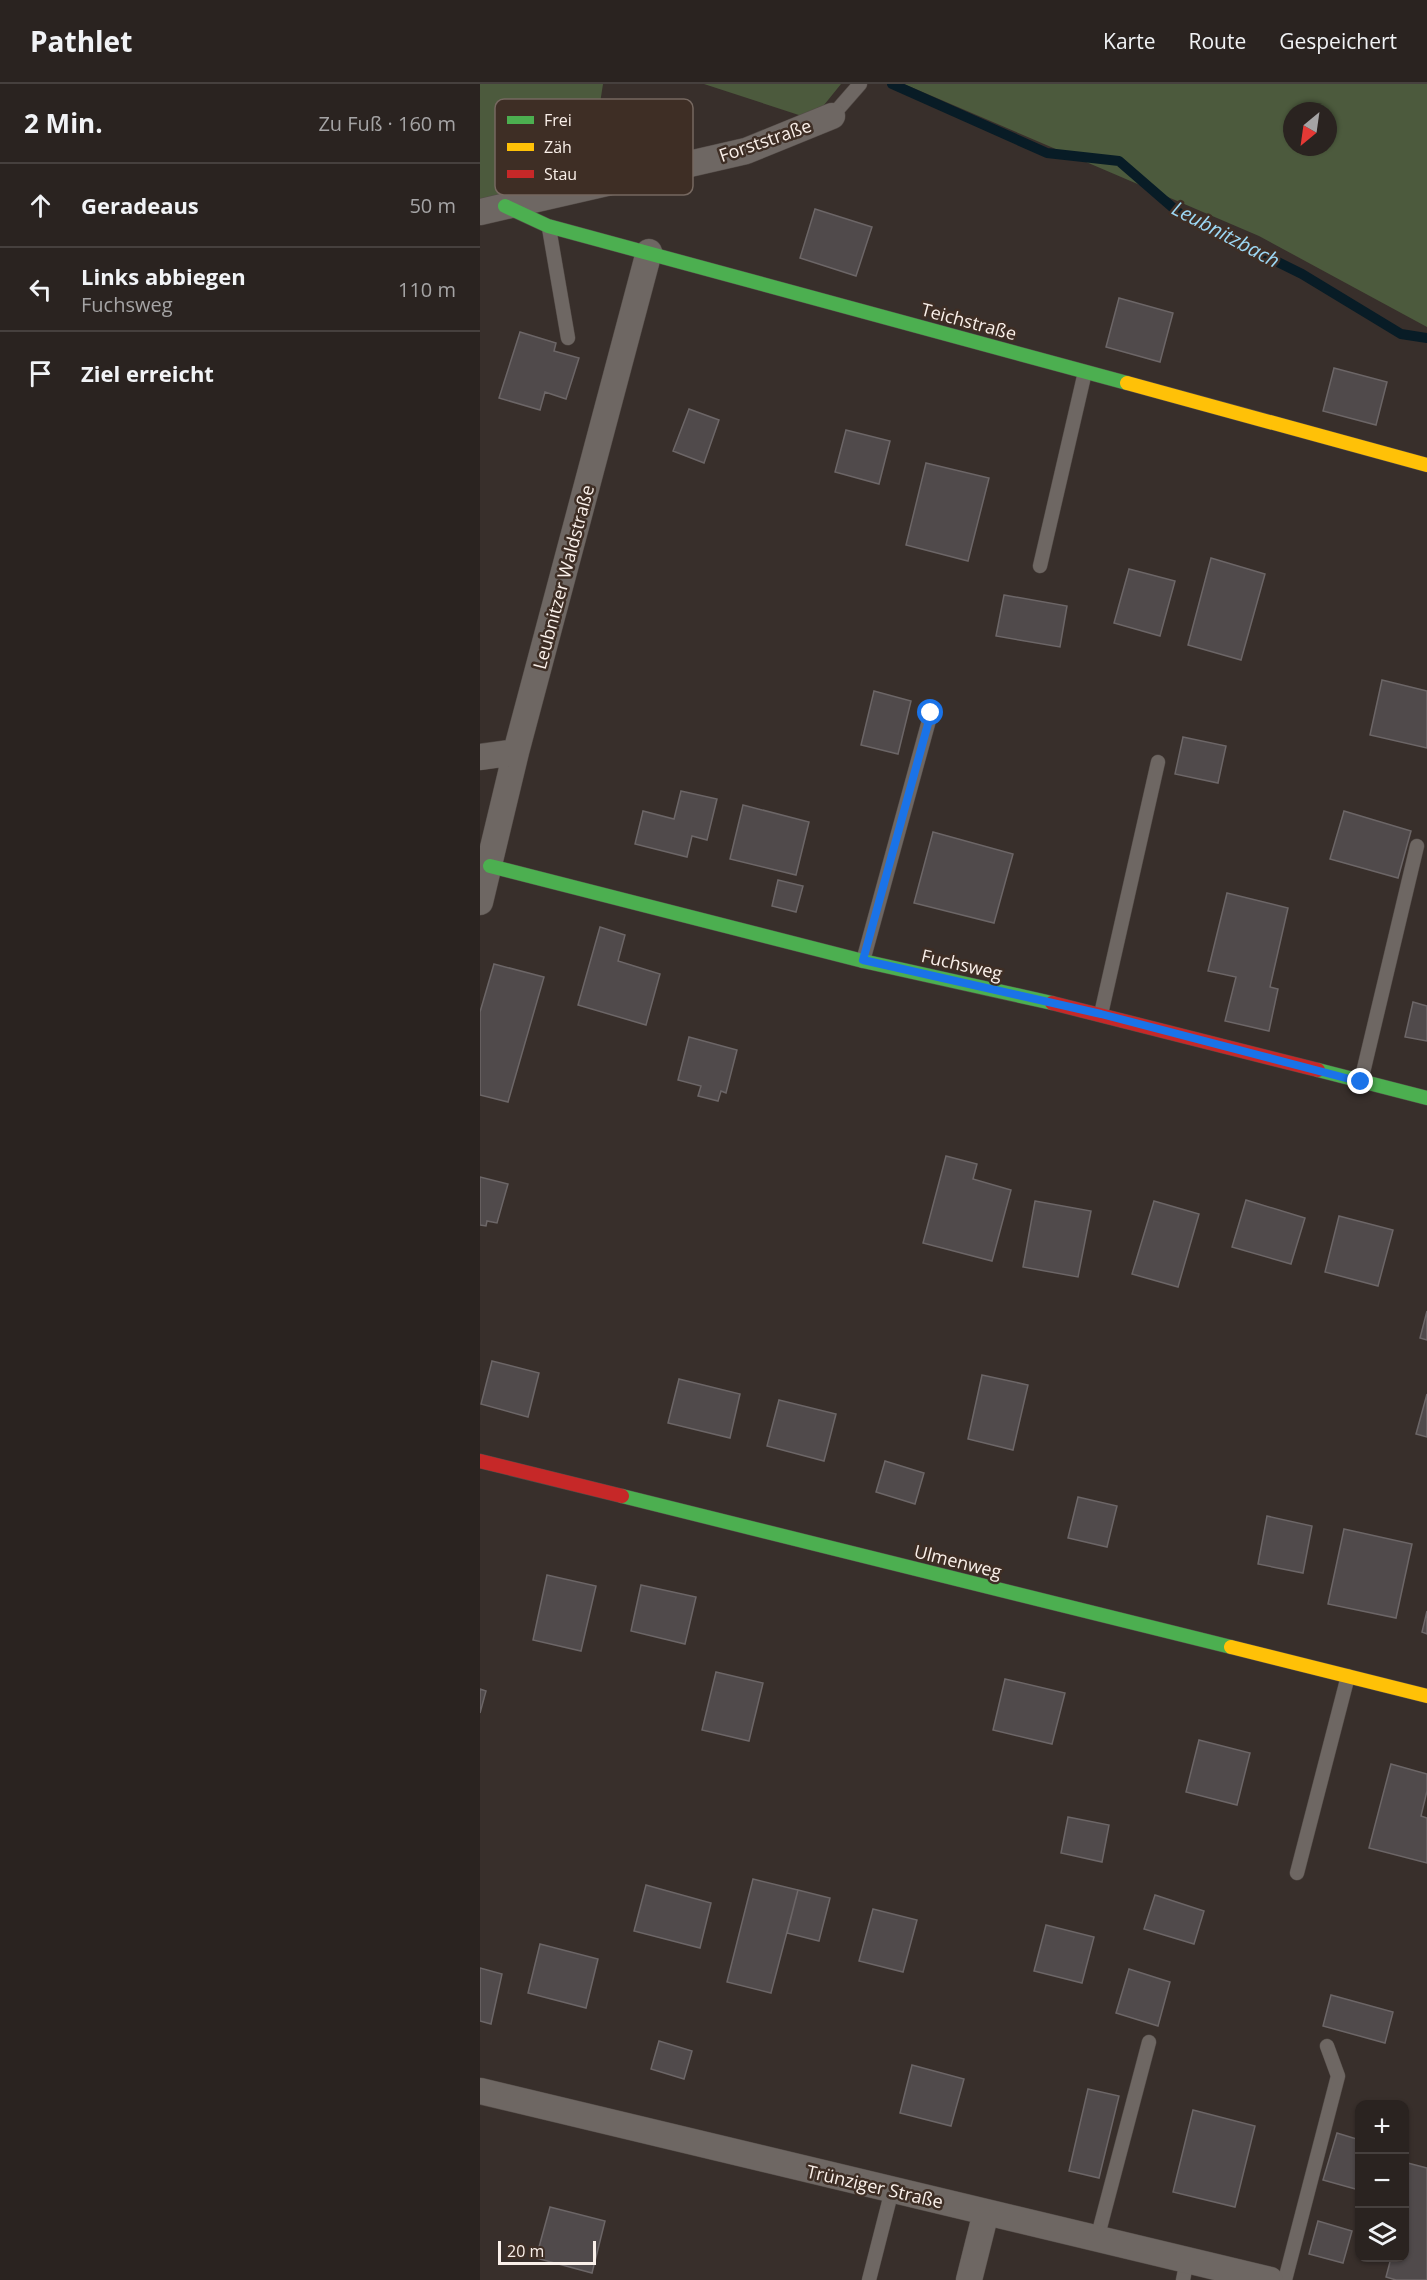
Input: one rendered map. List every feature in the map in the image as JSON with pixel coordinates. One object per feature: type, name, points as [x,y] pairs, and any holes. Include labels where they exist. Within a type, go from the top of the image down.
[{"type":"street","name":"Forststraße","points":[[693,163],[746,151],[832,116]]},
{"type":"street","name":"Forststraße","points":[[480,212],[553,195]]},
{"type":"street","name":"Teichstraße","points":[[505,206],[548,226],[1427,465]]},
{"type":"street","name":"Leubnitzer Waldstraße","points":[[480,902],[516,752],[649,252]]},
{"type":"street","points":[[480,757],[516,752]]},
{"type":"street","name":"Fuchsweg","points":[[490,866],[863,960],[1101,1014],[1427,1098]]},
{"type":"street","name":"Ulmenweg","points":[[480,1461],[1427,1696]]},
{"type":"street","name":"Trünziger Straße","points":[[480,2091],[1097,2239],[1185,2270],[1269,2280]]},
{"type":"street","points":[[969,2280],[986,2212]]},
{"type":"lane","name":"Forststraße","points":[[832,116],[859,85]]},
{"type":"lane","points":[[548,226],[568,338]]},
{"type":"lane","points":[[1040,566],[1085,372]]},
{"type":"lane","points":[[863,960],[931,713]]},
{"type":"lane","points":[[1101,1014],[1158,762]]},
{"type":"lane","points":[[1361,1082],[1417,846]]},
{"type":"lane","points":[[1297,1873],[1348,1676]]},
{"type":"lane","points":[[1097,2239],[1149,2042]]},
{"type":"lane","points":[[1285,2280],[1338,2076],[1327,2046]]},
{"type":"lane","points":[[869,2280],[892,2190]]},
{"type":"green space","points":[[480,84],[603,84],[601,99],[495,99],[495,195],[500,195],[480,200]]},
{"type":"green space","points":[[704,84],[841,84],[820,110],[808,118]]},
{"type":"green space","points":[[904,84],[1427,84],[1427,327],[1259,236]]},
{"type":"building","points":[[815,209],[872,227],[856,276],[800,258]]},
{"type":"building","points":[[1119,298],[1173,313],[1160,362],[1106,347]]},
{"type":"building","points":[[520,332],[556,343],[554,351],[579,358],[566,399],[545,392],[540,410],[499,398]]},
{"type":"building","points":[[1334,368],[1387,382],[1376,425],[1323,411]]},
{"type":"building","points":[[689,409],[719,420],[704,463],[673,451]]},
{"type":"building","points":[[846,430],[890,441],[879,484],[835,472]]},
{"type":"building","points":[[926,463],[989,478],[968,561],[906,545]]},
{"type":"building","points":[[1211,558],[1265,574],[1241,660],[1188,645]]},
{"type":"building","points":[[1129,569],[1175,581],[1160,636],[1114,623]]},
{"type":"building","points":[[1004,595],[1067,606],[1060,647],[996,636]]},
{"type":"building","points":[[1382,680],[1427,691],[1427,748],[1370,735]]},
{"type":"building","points":[[874,691],[911,701],[898,754],[861,745]]},
{"type":"building","points":[[1183,737],[1226,746],[1218,783],[1175,774]]},
{"type":"building","points":[[681,791],[717,799],[707,840],[692,836],[687,857],[635,844],[643,811],[674,819]]},
{"type":"building","points":[[743,805],[809,822],[796,875],[730,859]]},
{"type":"building","points":[[1344,811],[1411,831],[1398,878],[1330,859]]},
{"type":"building","points":[[933,832],[1013,854],[994,923],[914,903]]},
{"type":"building","points":[[778,880],[803,886],[796,912],[772,906]]},
{"type":"building","points":[[1227,893],[1288,908],[1270,987],[1278,989],[1269,1031],[1225,1021],[1236,977],[1208,971]]},
{"type":"building","points":[[600,927],[625,935],[618,961],[660,974],[646,1025],[578,1005]]},
{"type":"building","points":[[494,964],[544,977],[508,1102],[480,1095],[480,1012]]},
{"type":"building","points":[[1413,1002],[1427,1006],[1427,1041],[1405,1037]]},
{"type":"building","points":[[689,1037],[737,1050],[726,1093],[721,1091],[718,1101],[698,1096],[701,1086],[678,1080]]},
{"type":"building","points":[[946,1156],[977,1164],[973,1179],[1011,1190],[992,1261],[923,1243]]},
{"type":"building","points":[[480,1177],[508,1184],[497,1223],[487,1221],[486,1226],[480,1225]]},
{"type":"building","points":[[1246,1200],[1305,1218],[1291,1264],[1232,1247]]},
{"type":"building","points":[[1035,1201],[1091,1211],[1078,1277],[1023,1267]]},
{"type":"building","points":[[1154,1201],[1199,1214],[1178,1287],[1132,1274]]},
{"type":"building","points":[[1339,1216],[1393,1230],[1378,1286],[1325,1272]]},
{"type":"building","points":[[1427,1311],[1427,1340],[1420,1338]]},
{"type":"building","points":[[492,1361],[539,1373],[528,1417],[481,1404]]},
{"type":"building","points":[[982,1375],[1028,1385],[1013,1450],[968,1439]]},
{"type":"building","points":[[679,1379],[740,1394],[730,1438],[668,1423]]},
{"type":"building","points":[[1427,1394],[1427,1437],[1416,1434]]},
{"type":"building","points":[[779,1400],[836,1414],[824,1461],[767,1446]]},
{"type":"building","points":[[885,1461],[924,1473],[915,1504],[876,1492]]},
{"type":"building","points":[[1078,1497],[1117,1506],[1107,1547],[1068,1538]]},
{"type":"building","points":[[1267,1516],[1312,1526],[1303,1573],[1258,1564]]},
{"type":"building","points":[[1344,1529],[1412,1544],[1396,1618],[1328,1604]]},
{"type":"building","points":[[547,1575],[596,1586],[581,1651],[533,1640]]},
{"type":"building","points":[[641,1585],[696,1597],[685,1644],[631,1631]]},
{"type":"building","points":[[1427,1611],[1427,1634],[1422,1632]]},
{"type":"building","points":[[716,1672],[763,1683],[749,1741],[702,1730]]},
{"type":"building","points":[[1005,1679],[1065,1693],[1052,1744],[993,1730]]},
{"type":"building","points":[[480,1689],[486,1691],[480,1713]]},
{"type":"building","points":[[1199,1740],[1250,1753],[1237,1805],[1186,1792]]},
{"type":"building","points":[[1391,1764],[1427,1774],[1427,1791],[1421,1816],[1427,1818],[1427,1863],[1369,1848]]},
{"type":"building","points":[[1068,1817],[1109,1825],[1102,1862],[1061,1853]]},
{"type":"building","points":[[753,1879],[798,1890],[771,1993],[727,1982]]},
{"type":"building","points":[[646,1885],[711,1903],[700,1948],[634,1931]]},
{"type":"building","points":[[798,1890],[830,1898],[819,1941],[787,1933]]},
{"type":"building","points":[[1155,1895],[1204,1911],[1194,1944],[1144,1929]]},
{"type":"building","points":[[873,1909],[917,1920],[903,1972],[859,1961]]},
{"type":"building","points":[[1046,1925],[1094,1937],[1082,1983],[1034,1971]]},
{"type":"building","points":[[540,1944],[598,1959],[586,2008],[528,1993]]},
{"type":"building","points":[[480,1968],[502,1974],[491,2024],[480,2021]]},
{"type":"building","points":[[1129,1969],[1170,1982],[1158,2026],[1116,2013]]},
{"type":"building","points":[[1331,1995],[1393,2012],[1385,2043],[1323,2026]]},
{"type":"building","points":[[659,2041],[692,2051],[684,2079],[651,2069]]},
{"type":"building","points":[[912,2065],[964,2079],[951,2126],[900,2113]]},
{"type":"building","points":[[1088,2089],[1119,2096],[1099,2178],[1069,2171]]},
{"type":"building","points":[[1193,2110],[1255,2126],[1235,2207],[1173,2192]]},
{"type":"building","points":[[1337,2133],[1355,2138],[1355,2189],[1323,2180]]},
{"type":"building","points":[[1409,2163],[1427,2168],[1427,2280],[1396,2280],[1386,2277],[1390,2262],[1409,2262]]},
{"type":"building","points":[[550,2207],[605,2221],[592,2273],[536,2258]]},
{"type":"building","points":[[1318,2221],[1352,2231],[1343,2263],[1309,2254]]},
{"type":"waterway","name":"Leubnitzbach","points":[[892,84],[1047,153],[1119,161],[1179,213],[1302,274],[1401,334],[1427,338]]},
{"type":"traffic: fast","points":[[505,206],[548,226],[1127,383]]},
{"type":"traffic: fast","points":[[490,866],[863,961],[1052,1003]]},
{"type":"traffic: fast","points":[[1318,1070],[1427,1098]]},
{"type":"traffic: fast","points":[[622,1496],[1231,1647]]},
{"type":"traffic: slow","points":[[1127,383],[1427,465]]},
{"type":"traffic: slow","points":[[1231,1647],[1427,1696]]},
{"type":"traffic: jam","points":[[1052,1003],[1318,1070]]},
{"type":"traffic: jam","points":[[480,1461],[622,1496]]},
{"type":"route","points":[[931,713],[863,960],[1101,1014],[1361,1082]]}]
